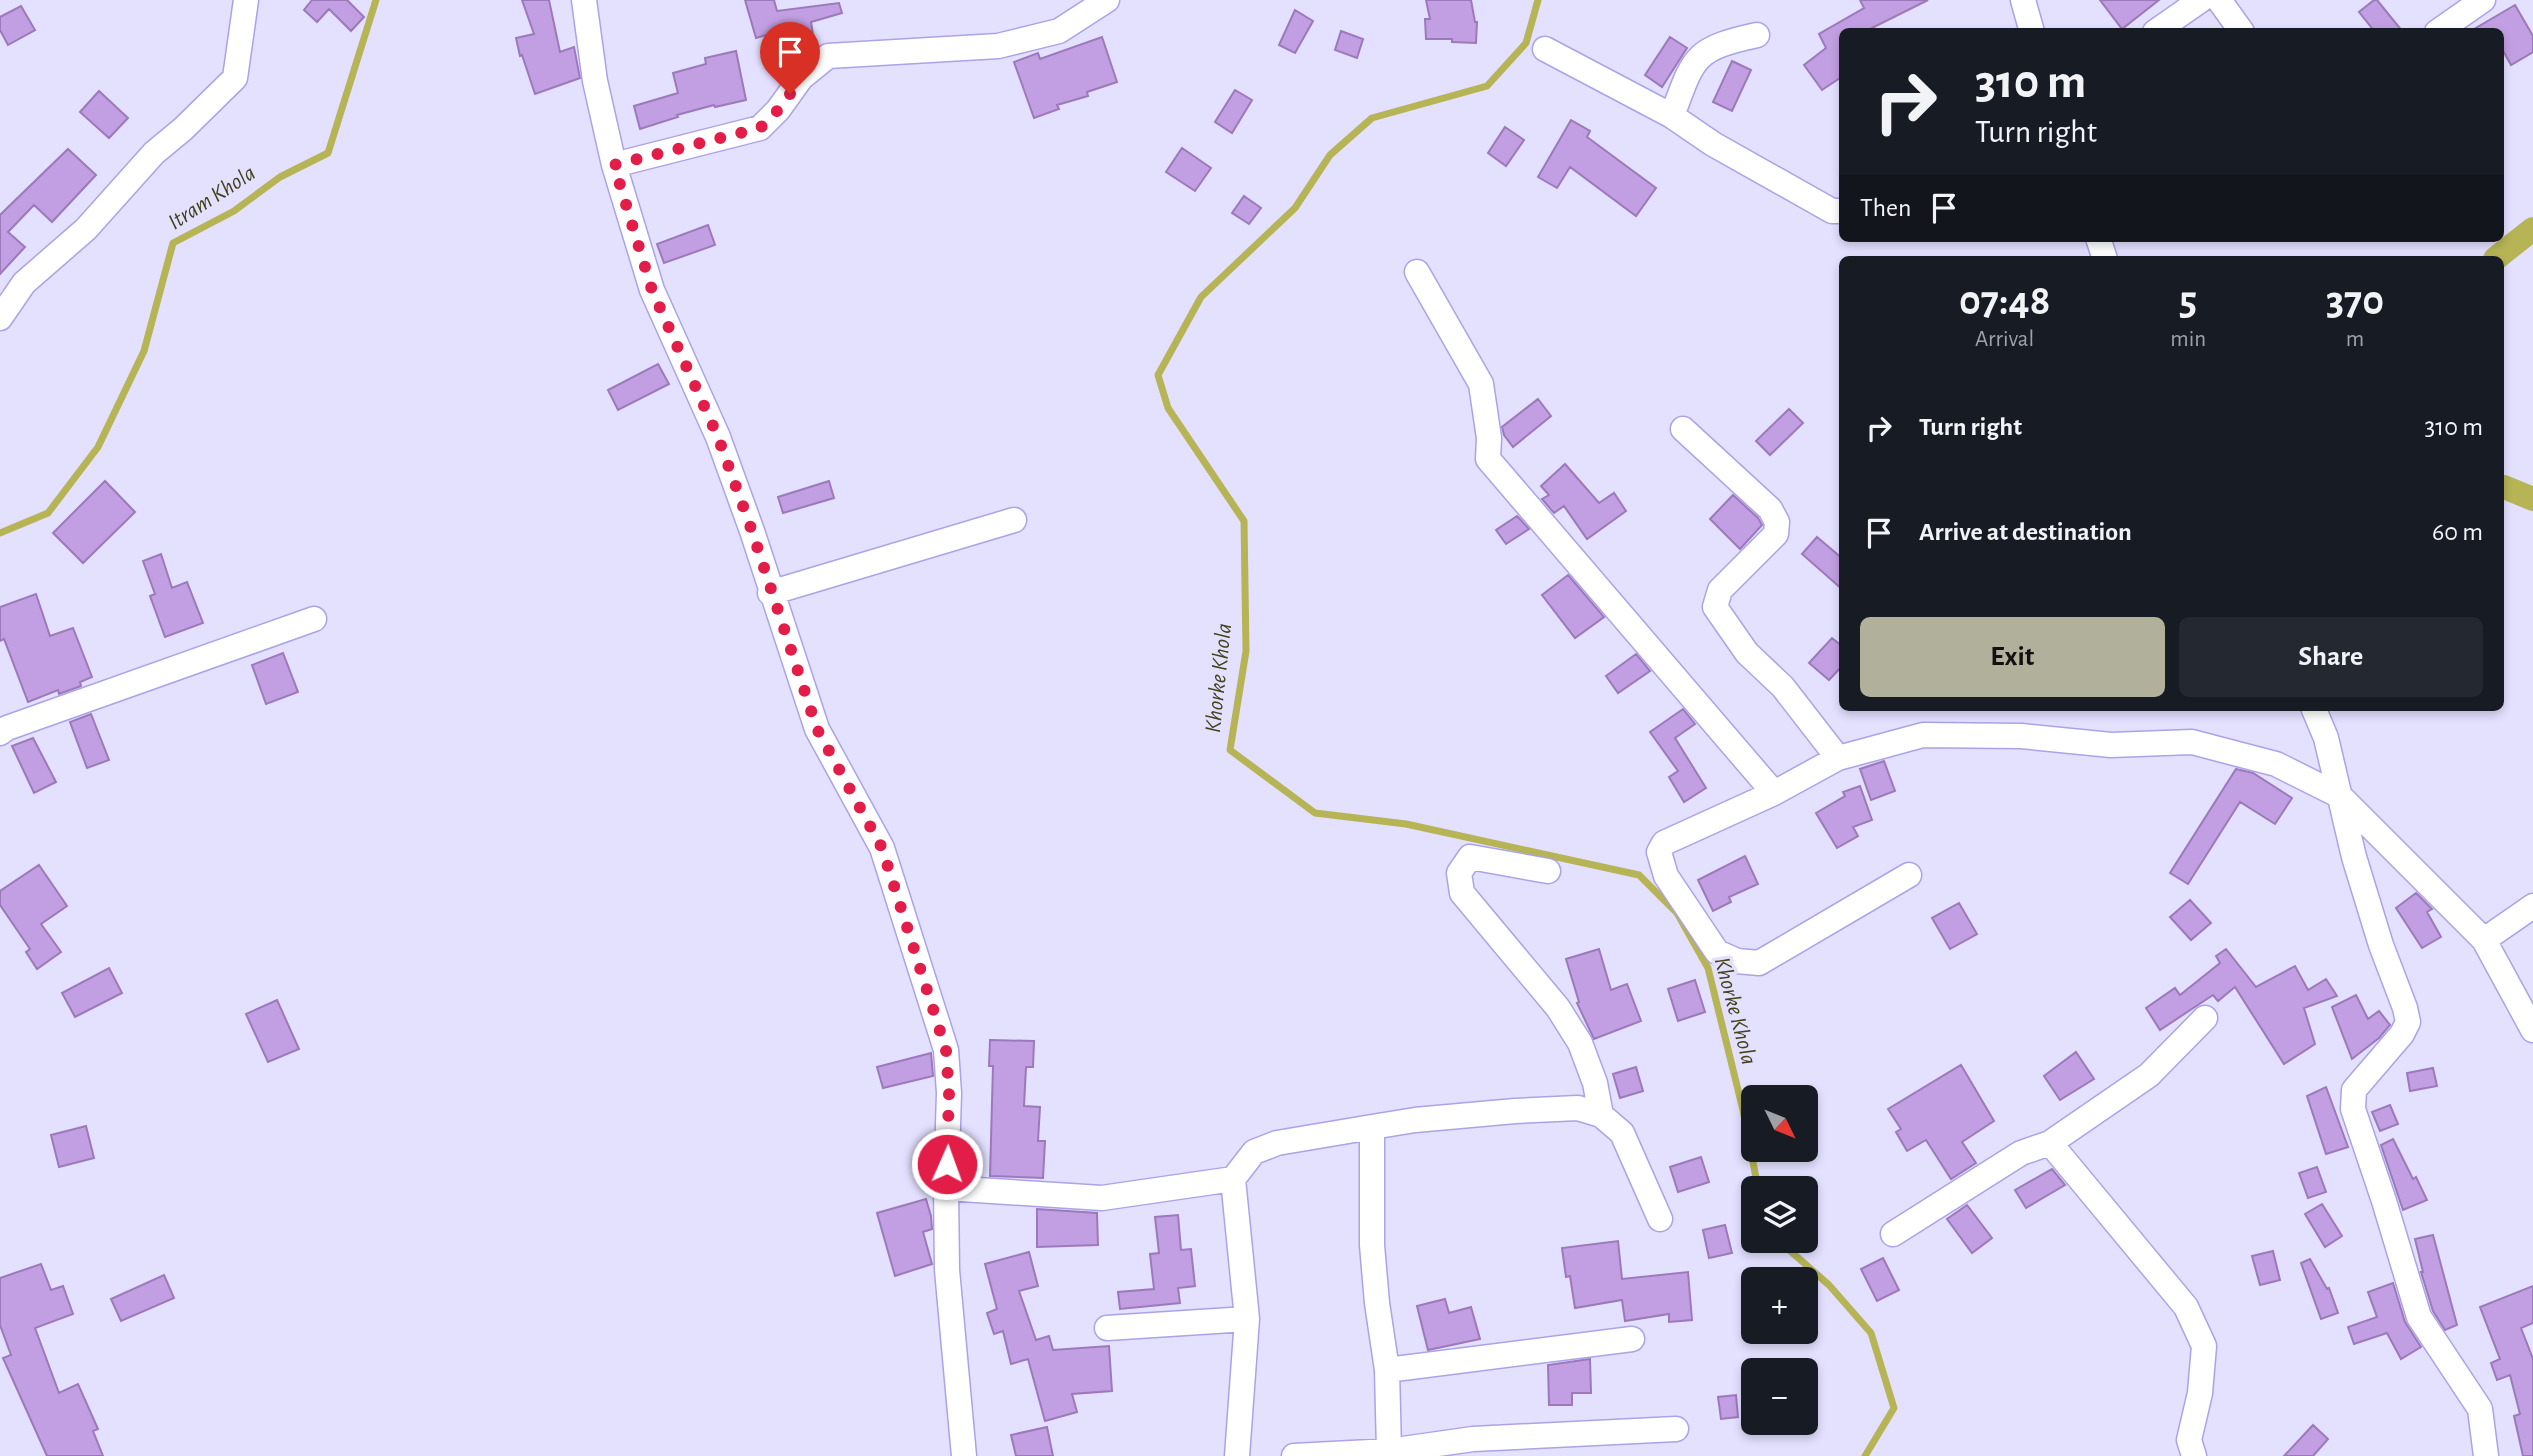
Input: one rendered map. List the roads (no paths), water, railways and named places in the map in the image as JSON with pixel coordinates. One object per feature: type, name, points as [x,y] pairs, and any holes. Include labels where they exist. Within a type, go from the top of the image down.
[{"type":"street","points":[[0,318],[24,283],[86,229],[154,153],[235,78],[246,0]]},
{"type":"street","points":[[584,0],[595,80],[614,165],[652,290],[718,437],[817,729],[882,848],[946,1050],[949,1093],[947,1270],[964,1456]]},
{"type":"street","points":[[614,165],[760,128],[778,110],[801,78],[828,56],[998,46],[1059,31],[1107,0]]},
{"type":"street","points":[[2023,0],[2031,28]]},
{"type":"street","points":[[2161,28],[2200,0]]},
{"type":"street","points":[[2219,0],[2239,28]]},
{"type":"street","points":[[2443,28],[2483,0]]},
{"type":"street","points":[[1672,116],[1684,83],[1698,56],[1721,43],[1757,35]]},
{"type":"street","points":[[1545,50],[1672,116],[1713,144],[1832,211],[1839,211]]},
{"type":"street","points":[[1417,272],[1481,384],[1489,438],[1488,458],[1774,793]]},
{"type":"street","points":[[1683,429],[1770,509],[1777,522],[1776,534],[1720,590],[1715,607],[1747,653],[1783,687],[1838,758]]},
{"type":"street","points":[[771,593],[1014,520]]},
{"type":"street","points":[[0,733],[7,728],[314,619]]},
{"type":"street","points":[[2315,711],[2326,738],[2354,856],[2408,1022],[2402,1034],[2354,1090],[2353,1109],[2385,1202],[2419,1317],[2480,1409],[2486,1456]]},
{"type":"street","points":[[1909,876],[1759,963],[1737,961],[1717,952],[1666,876],[1659,852],[1664,843],[1774,793],[1838,758],[1923,735],[2021,736],[2111,745],[2192,742],[2276,764],[2340,796],[2484,940],[2533,1030]]},
{"type":"street","points":[[1548,871],[1470,857],[1459,873],[1462,893],[1558,1008],[1580,1043],[1595,1083],[1601,1115]]},
{"type":"street","points":[[2484,940],[2533,906]]},
{"type":"street","points":[[1893,1234],[2021,1153],[2050,1143],[2149,1075],[2204,1018]]},
{"type":"street","points":[[1237,1456],[1247,1319],[1233,1179],[1254,1152],[1277,1143],[1415,1120],[1578,1108],[1601,1115],[1622,1133],[1660,1219]]},
{"type":"street","points":[[1372,1126],[1372,1245],[1377,1303],[1388,1370],[1389,1451]]},
{"type":"street","points":[[2050,1143],[2186,1307],[2204,1346],[2200,1394],[2189,1440],[2194,1456]]},
{"type":"street","points":[[946,1188],[1102,1198],[1233,1179]]},
{"type":"street","points":[[1107,1328],[1247,1319]]},
{"type":"street","points":[[1388,1370],[1632,1339]]},
{"type":"street","points":[[1294,1456],[1389,1451],[1474,1439],[1676,1429]]},
{"type":"waterway","name":"Itram Khola","points":[[0,533],[48,513],[98,447],[144,351],[173,243],[234,211],[280,177],[328,153],[376,0]]},
{"type":"waterway","name":"Khorke Khola","points":[[1538,0],[1526,43],[1487,86],[1372,118],[1330,155],[1295,208],[1201,297],[1158,375],[1168,408],[1244,521],[1246,651],[1230,750],[1315,813],[1406,824],[1639,875],[1677,913],[1708,968],[1743,1110],[1756,1176]]},
{"type":"waterway","points":[[2499,256],[2533,229]]},
{"type":"waterway","points":[[2504,487],[2533,499]]},
{"type":"waterway","name":"Khorke Khola","points":[[1793,1253],[1829,1285],[1871,1333],[1894,1408],[1865,1456]]}]
